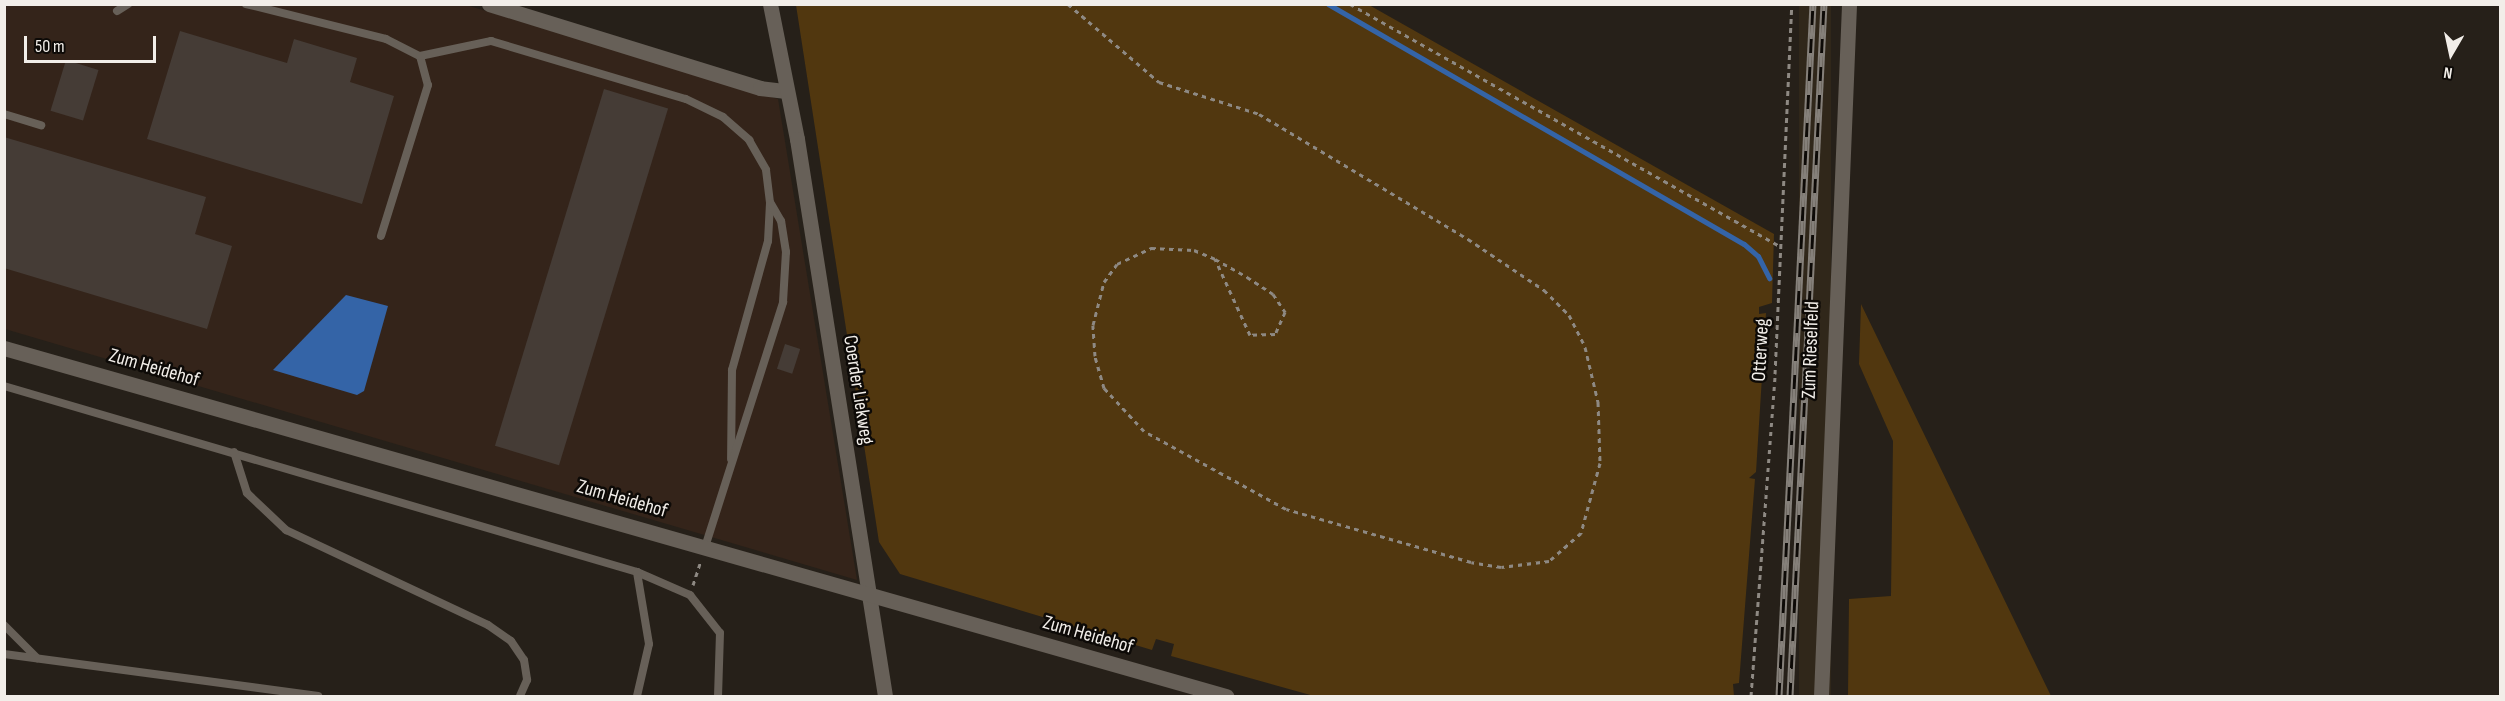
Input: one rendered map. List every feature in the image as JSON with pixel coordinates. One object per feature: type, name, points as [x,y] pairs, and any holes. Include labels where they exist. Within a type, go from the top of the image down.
[{"type":"street","points":[[489,4],[760,88],[784,91]]},
{"type":"street","name":"Coerder Liekweg","points":[[770,4],[784,91],[797,139],[885,696]]},
{"type":"street","name":"Zum Rieselfeld","points":[[1821,696],[1849,4]]},
{"type":"street","name":"Zum Heidehof","points":[[4,348],[706,544],[1226,696]]},
{"type":"lane","points":[[117,11],[128,4]]},
{"type":"lane","points":[[246,4],[386,39],[420,56],[491,41],[686,99],[723,117],[749,140],[766,170],[770,203],[768,241],[732,370],[731,459]]},
{"type":"lane","points":[[381,236],[428,85],[420,56]]},
{"type":"lane","points":[[4,114],[41,125]]},
{"type":"lane","points":[[706,544],[731,459],[783,302],[786,252],[781,221],[770,203]]},
{"type":"lane","points":[[4,386],[637,572],[690,595],[720,633],[718,696]]},
{"type":"lane","points":[[234,452],[248,494],[286,530],[489,625],[511,641],[524,660],[527,680],[520,696]]},
{"type":"lane","points":[[637,572],[649,644],[637,696]]},
{"type":"lane","points":[[4,625],[37,658]]},
{"type":"lane","points":[[4,654],[318,696]]},
{"type":"path","points":[[1068,4],[1159,82],[1259,114],[1544,290],[1569,315],[1585,347],[1598,402],[1600,463],[1581,533],[1549,561],[1501,567],[1471,562],[1286,509],[1144,431],[1109,394],[1095,356],[1093,325],[1104,282],[1117,264],[1151,248],[1172,246],[1215,260],[1273,294],[1285,312],[1275,334],[1250,335],[1215,260]]},
{"type":"path","points":[[1350,4],[1781,247]]},
{"type":"path","name":"Otterweg","points":[[1751,696],[1781,247],[1792,4]]},
{"type":"path","points":[[690,595],[706,544]]},
{"type":"shaded area","points":[[4,5],[466,5],[778,99],[857,580],[5,329]]},
{"type":"shaded area","points":[[796,5],[1369,5],[1774,234],[1772,303],[1759,307],[1759,314],[1766,313],[1756,472],[1749,478],[1755,479],[1739,683],[1733,684],[1734,696],[1314,696],[1171,656],[1174,644],[1156,639],[1152,650],[900,574],[879,542]]},
{"type":"shaded area","points":[[1799,5],[1831,5],[1831,696],[1799,696]]},
{"type":"shaded area","points":[[1861,304],[2051,696],[1848,696],[1849,599],[1891,596],[1893,441],[1859,364]]},
{"type":"water","points":[[346,295],[388,306],[364,391],[357,395],[273,370]]},
{"type":"building","points":[[180,31],[287,63],[294,39],[357,58],[350,82],[394,96],[362,204],[147,139]]},
{"type":"building","points":[[66,60],[99,70],[83,121],[51,111]]},
{"type":"building","points":[[604,89],[668,109],[559,465],[495,446]]},
{"type":"building","points":[[4,137],[206,197],[195,234],[232,246],[207,329],[4,268]]},
{"type":"building","points":[[785,344],[800,349],[792,374],[777,369]]},
{"type":"waterway","points":[[1328,4],[1744,244],[1758,256],[1769,278]]},
{"type":"railway","points":[[1779,696],[1813,4]]},
{"type":"railway","points":[[1790,696],[1824,4]]}]
